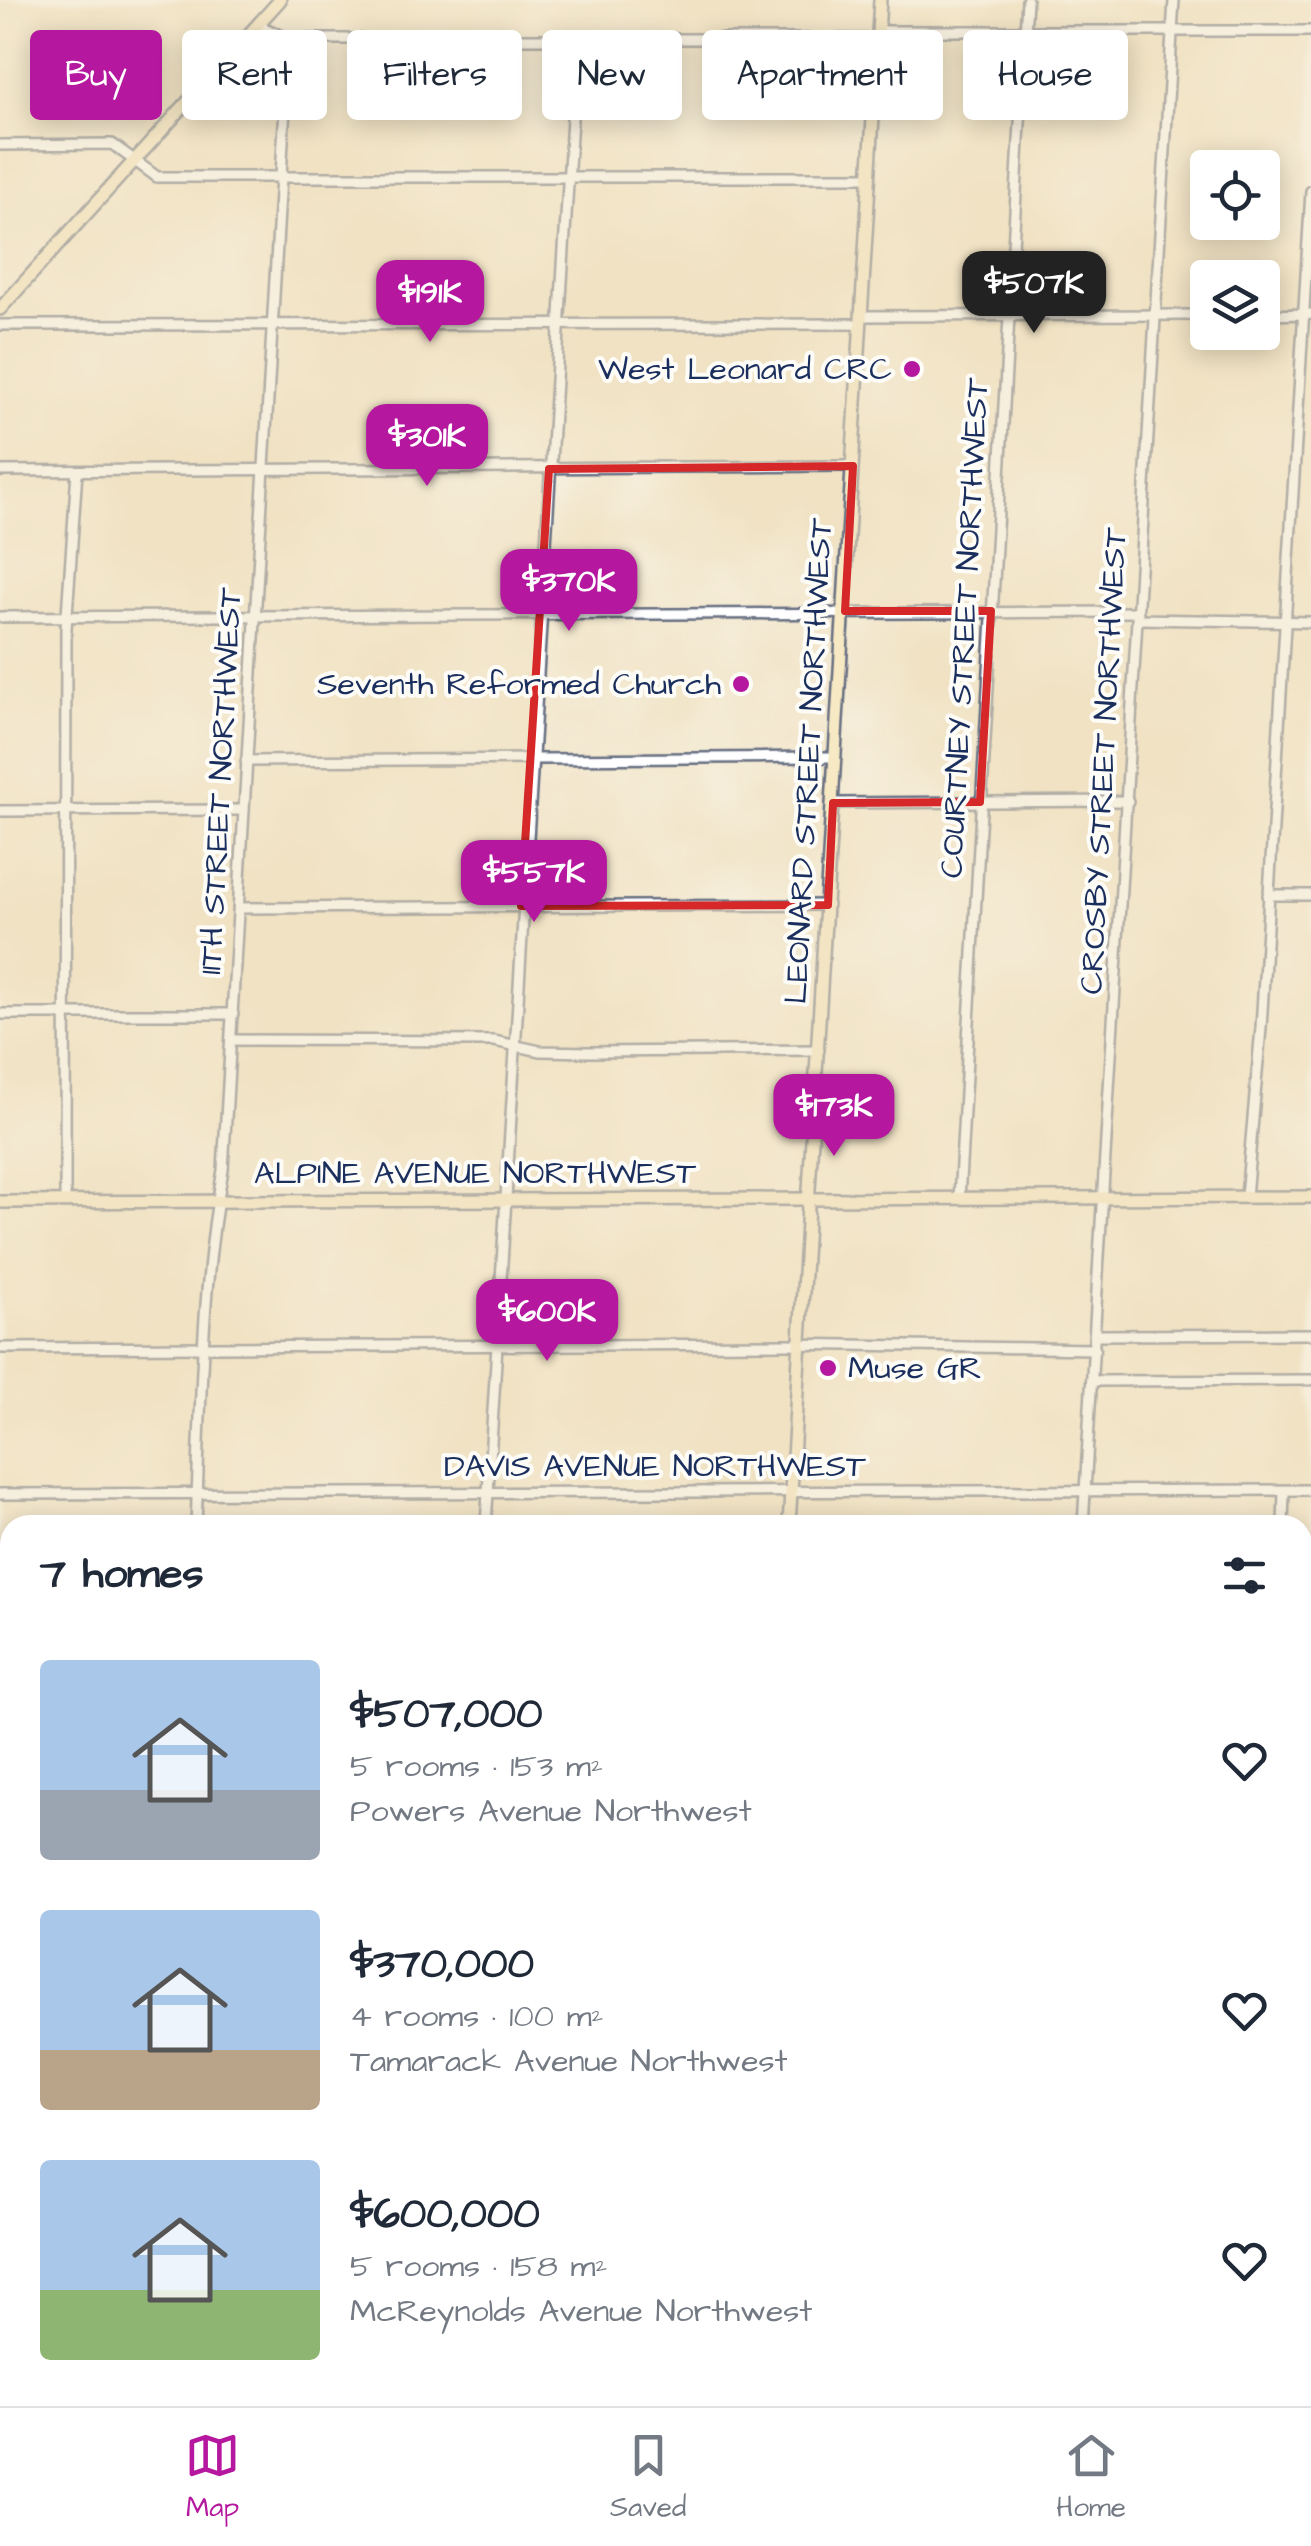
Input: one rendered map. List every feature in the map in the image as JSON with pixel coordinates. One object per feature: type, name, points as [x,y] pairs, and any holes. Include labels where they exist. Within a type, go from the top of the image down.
[{"type":"main road","points":[[0,310],[280,0]]},
{"type":"main road","name":"LEONARD STREET NORTHWEST","points":[[877,30],[880,0]]},
{"type":"main road","name":"LEONARD STREET NORTHWEST","points":[[790,1515],[872,120]]},
{"type":"main road","name":"ALPINE AVENUE NORTHWEST","points":[[0,1202],[1311,1197]]},
{"type":"street","name":"COURTNEY STREET NORTHWEST","points":[[1025,30],[1027,0]]},
{"type":"street","name":"CROSBY STREET NORTHWEST","points":[[1083,1515],[1174,0]]},
{"type":"street","points":[[258,25],[269,30]]},
{"type":"street","points":[[1128,31],[1311,30]]},
{"type":"street","points":[[327,39],[542,37]]},
{"type":"street","name":"11TH STREET NORTHWEST","points":[[196,1515],[214,1201],[223,1170],[241,908],[254,618],[286,120]]},
{"type":"street","points":[[487,1515],[571,120]]},
{"type":"street","name":"COURTNEY STREET NORTHWEST","points":[[959,1198],[1020,120]]},
{"type":"street","points":[[0,145],[112,144],[157,177],[869,178]]},
{"type":"street","points":[[1246,1197],[1307,314],[1311,191]]},
{"type":"street","points":[[1280,314],[1307,314]]},
{"type":"street","points":[[0,325],[556,326],[1190,315]]},
{"type":"street","points":[[0,471],[854,466]]},
{"type":"street","points":[[65,1202],[66,617],[77,471]]},
{"type":"street","points":[[0,616],[254,618],[991,611],[1311,622]]},
{"type":"street","points":[[246,761],[835,757]]},
{"type":"street","points":[[833,803],[1128,801]]},
{"type":"street","points":[[0,811],[244,810]]},
{"type":"street","points":[[1268,895],[1311,896]]},
{"type":"street","points":[[241,908],[828,905]]},
{"type":"street","points":[[0,1014],[233,1014]]},
{"type":"street","points":[[232,1040],[494,1041],[590,1052],[819,1050]]},
{"type":"street","points":[[1095,1336],[1311,1334]]},
{"type":"street","points":[[0,1348],[802,1345],[1094,1350]]},
{"type":"street","points":[[1092,1380],[1311,1380]]},
{"type":"street","points":[[1283,1515],[1284,1490]]},
{"type":"street","name":"DAVIS AVENUE NORTHWEST","points":[[0,1494],[1311,1490]]},
{"type":"highlighted area","points":[[853,466],[845,611],[991,611],[980,802],[833,803],[828,905],[521,906],[549,469]]},
{"type":"place","name":"West Leonard CRC","points":[[912,369]]},
{"type":"place","name":"Seventh Reformed Church","points":[[741,684]]},
{"type":"place","name":"Muse GR","points":[[828,1368]]}]
